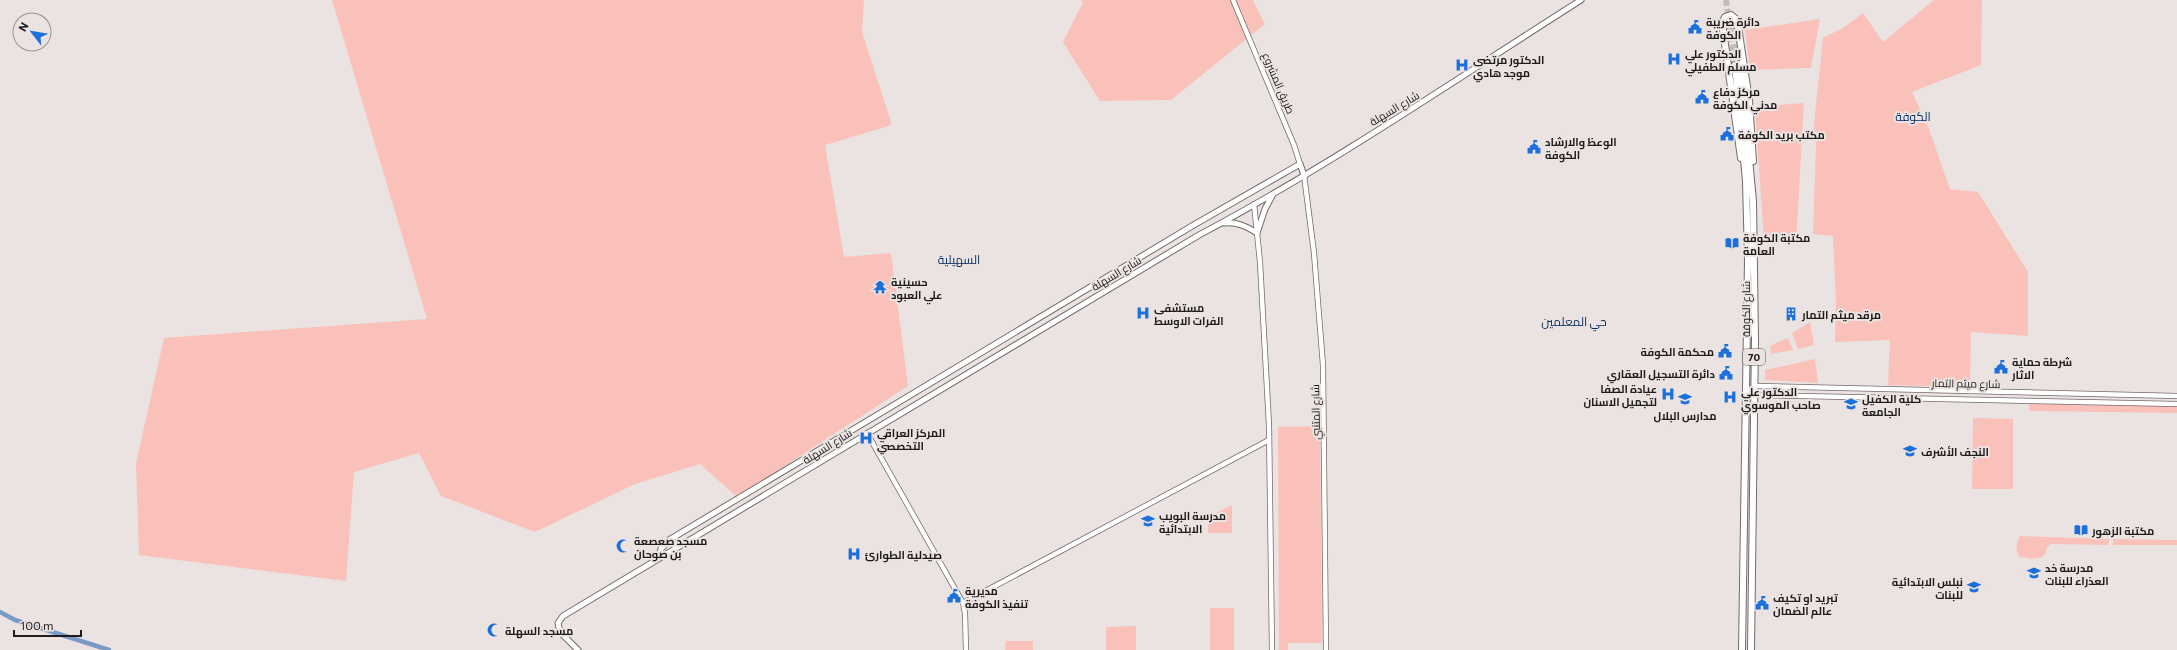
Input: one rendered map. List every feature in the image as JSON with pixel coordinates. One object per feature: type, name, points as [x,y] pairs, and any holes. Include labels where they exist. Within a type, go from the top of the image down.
[{"type":"highway","points":[[1731,15],[1735,16],[1737,20],[1749,100],[1754,152],[1749,180],[1741,160],[1722,23],[1725,17],[1731,15]]},
{"type":"highway","name":"شارع الكوفة","points":[[1737,65],[1749,180],[1755,339],[1751,619],[1752,650]]},
{"type":"highway","name":"شارع الكوفة","points":[[1742,650],[1745,358],[1749,180]]},
{"type":"highway","points":[[1746,338],[1751,341],[1755,339]]},
{"type":"highway","points":[[1745,358],[1750,355],[1754,359]]},
{"type":"highway","points":[[1742,619],[1748,622],[1751,619]]},
{"type":"highway","points":[[1742,640],[1746,636],[1751,638]]},
{"type":"main road","name":"شارع السهلة","points":[[578,650],[560,632],[558,626],[559,620],[1034,333],[1304,175],[1456,81],[1581,0]]},
{"type":"main road","name":"طريق المشروع","points":[[1300,164],[1304,175]]},
{"type":"main road","name":"شارع السهلة","points":[[658,559],[661,549],[669,540],[1029,324],[1300,164]]},
{"type":"main road","points":[[1221,223],[1233,222],[1245,226],[1257,233],[1265,209],[1273,193]]},
{"type":"main road","points":[[1029,324],[1034,333]]},
{"type":"street","name":"طريق المشروع","points":[[1233,0],[1294,145],[1300,164]]},
{"type":"street","name":"شارع المتنبي","points":[[1304,175],[1314,253],[1323,365],[1326,650]]},
{"type":"street","points":[[1254,204],[1260,262],[1269,440],[1272,650]]},
{"type":"street","name":"شارع ميثم التمار","points":[[1754,386],[2177,396]]},
{"type":"street","points":[[1894,390],[1894,399]]},
{"type":"street","name":"شارع ميثم التمار","points":[[1755,395],[2177,404]]},
{"type":"street","points":[[867,433],[963,603],[966,650]]},
{"type":"street","points":[[963,603],[1269,440]]},
{"type":"shaded area","points":[[332,0],[864,0],[862,32],[892,125],[825,145],[844,257],[891,253],[908,386],[737,497],[700,464],[635,484],[535,532],[441,496],[419,453],[354,472],[346,581],[139,555],[136,463],[164,338],[427,319]]},
{"type":"shaded area","points":[[1081,0],[1253,0],[1265,24],[1171,100],[1100,101],[1063,42],[1083,2]]},
{"type":"shaded area","points":[[1934,0],[1982,0],[1981,65],[1912,92],[1929,129],[1950,189],[1978,192],[2028,272],[2028,336],[1971,332],[1970,387],[1888,385],[1890,340],[1835,342],[1836,302],[1833,236],[1813,234],[1816,143],[1814,124],[1823,38],[1843,28],[1863,13],[1883,42]]},
{"type":"shaded area","points":[[1820,19],[1811,68],[1750,70],[1745,30]]},
{"type":"shaded area","points":[[1804,103],[1796,244],[1764,242],[1755,107]]},
{"type":"shaded area","points":[[1810,322],[1814,345],[1798,349],[1792,333]]},
{"type":"shaded area","points":[[1788,338],[1793,350],[1771,354],[1770,346]]},
{"type":"shaded area","points":[[1815,359],[1818,383],[1765,380],[1765,370]]},
{"type":"shaded area","points":[[2029,403],[2177,406],[2177,413],[2029,411]]},
{"type":"shaded area","points":[[1973,418],[2013,419],[2013,489],[1972,489]]},
{"type":"shaded area","points":[[1320,426],[1322,643],[1288,643],[1288,650],[1279,650],[1278,427]]},
{"type":"shaded area","points":[[1232,505],[1232,533],[1208,533],[1208,517]]},
{"type":"shaded area","points":[[2020,536],[2109,539],[2109,545],[2051,544],[2041,557],[2020,557],[2017,552],[2017,547]]},
{"type":"shaded area","points":[[2113,539],[2177,540],[2177,545],[2113,545]]},
{"type":"shaded area","points":[[1210,608],[1234,608],[1234,650],[1210,650]]},
{"type":"shaded area","points":[[1136,626],[1136,650],[1106,650],[1106,627]]},
{"type":"shaded area","points":[[1006,641],[1033,641],[1033,650],[1005,650]]},
{"type":"waterway","points":[[0,612],[15,620],[109,650]]},
{"type":"tunnel","points":[[1726,0],[1735,65]]},
{"type":"tunnel","points":[[1734,26],[1740,64]]},
{"type":"place","name":"دائرة ضريبة الكوفة","points":[[1695,27]]},
{"type":"place","name":"الدكتور علي مسلم الطفيلي","points":[[1674,59]]},
{"type":"place","name":"الدكتور مرتضى موجد هادي","points":[[1462,65]]},
{"type":"place","name":"مركز دفاع مدني الكوفة","points":[[1702,97]]},
{"type":"place","name":"مكتب بريد الكوفة","points":[[1727,134]]},
{"type":"place","name":"الوعظ والارشاد الكوفة","points":[[1534,147]]},
{"type":"place","name":"مكتبة الكوفة العامة","points":[[1732,243]]},
{"type":"place","name":"حسينية علي العبود","points":[[880,287]]},
{"type":"place","name":"مستشفى الفرات الاوسط","points":[[1143,313]]},
{"type":"place","name":"مرقد ميثم التمار","points":[[1791,314]]},
{"type":"place","name":"محكمة الكوفة","points":[[1725,351]]},
{"type":"place","name":"شرطة حماية الاثار","points":[[2001,367]]},
{"type":"place","name":"دائرة التسجيل العقاري","points":[[1726,373]]},
{"type":"place","name":"عيادة الصفا لتجميل الاسنان","points":[[1668,394]]},
{"type":"place","name":"الدكتور علي صاحب الموسوي","points":[[1730,397]]},
{"type":"place","name":"مدارس البلال","points":[[1685,399]]},
{"type":"place","name":"كلية الكفيل الجامعة","points":[[1851,404]]},
{"type":"place","name":"المركز العراقي التخصصي","points":[[866,438]]},
{"type":"place","name":"النجف الأشرف","points":[[1910,451]]},
{"type":"place","name":"مدرسة البويب الابتدائية","points":[[1148,521]]},
{"type":"place","name":"مكتبة الزهور","points":[[2081,530]]},
{"type":"place","name":"مسجد صعصعة بن صوحان","points":[[623,546]]},
{"type":"place","name":"صيدلية الطوارئ","points":[[854,554]]},
{"type":"place","name":"مدرسة خد العذراء للبنات","points":[[2034,573]]},
{"type":"place","name":"نبلس الابتدائية للبنات","points":[[1974,587]]},
{"type":"place","name":"مديرية تنفيذ الكوفة","points":[[954,596]]},
{"type":"place","name":"تبريد او تكيف عالم الضمان","points":[[1762,603]]},
{"type":"place","name":"مسجد السهلة","points":[[494,630]]},
{"type":"district","name":"الكوفة","points":[[1913,116]]},
{"type":"district","name":"السهيلية","points":[[959,259]]},
{"type":"district","name":"حي المعلمين","points":[[1574,321]]}]
